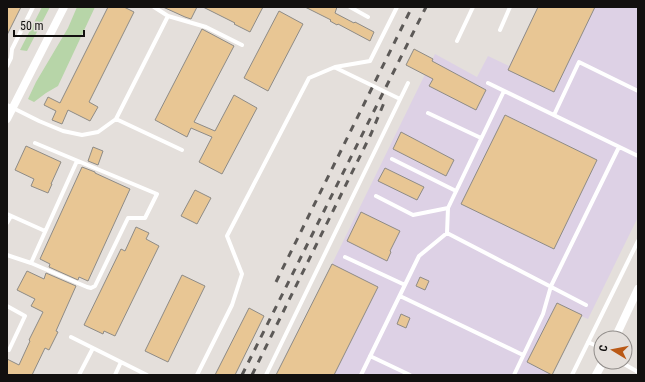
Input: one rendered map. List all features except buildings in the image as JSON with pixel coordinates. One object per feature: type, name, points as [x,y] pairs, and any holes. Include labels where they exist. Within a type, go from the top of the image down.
[{"type":"street","points":[[7,118],[10,106],[64,7]]},
{"type":"street","points":[[618,330],[638,289]]},
{"type":"lane","points":[[7,66],[11,58],[12,49],[33,7]]},
{"type":"lane","points":[[154,7],[168,16],[206,27],[242,45]]},
{"type":"lane","points":[[350,7],[368,17]]},
{"type":"lane","points":[[197,375],[232,305],[242,274],[227,236],[309,78],[335,67],[370,61],[397,7]]},
{"type":"lane","points":[[457,41],[473,7]]},
{"type":"lane","points":[[500,30],[510,7]]},
{"type":"lane","points":[[10,106],[62,131],[82,135],[98,132],[116,119],[168,16]]},
{"type":"lane","points":[[554,115],[579,62],[638,91]]},
{"type":"lane","points":[[335,67],[400,99]]},
{"type":"lane","points":[[266,375],[408,83]]},
{"type":"lane","points":[[488,83],[638,156]]},
{"type":"lane","points":[[361,375],[419,256],[447,233],[448,208],[504,91]]},
{"type":"lane","points":[[428,113],[481,138]]},
{"type":"lane","points":[[116,119],[182,150]]},
{"type":"lane","points":[[7,255],[31,263],[91,288],[95,286],[128,218],[145,218],[157,194],[35,143]]},
{"type":"lane","points":[[514,375],[543,314],[551,286],[619,147]]},
{"type":"lane","points":[[392,159],[456,191]]},
{"type":"lane","points":[[31,263],[77,161]]},
{"type":"lane","points":[[376,196],[413,215],[448,208]]},
{"type":"lane","points":[[7,224],[9,215],[45,231]]},
{"type":"lane","points":[[447,233],[586,305]]},
{"type":"lane","points":[[572,375],[638,242]]},
{"type":"lane","points":[[345,257],[405,285]]},
{"type":"lane","points":[[400,296],[523,355]]},
{"type":"lane","points":[[7,306],[26,316],[9,350],[7,349]]},
{"type":"lane","points":[[71,338],[147,375]]},
{"type":"lane","points":[[588,342],[593,344]]},
{"type":"lane","points":[[79,375],[93,348]]},
{"type":"lane","points":[[370,356],[405,374],[410,375]]},
{"type":"lane","points":[[115,375],[121,362]]},
{"type":"shaded area","points":[[538,7],[638,7],[638,217],[588,319],[581,316],[552,375],[276,375],[435,54],[477,77],[488,56],[509,66]]},
{"type":"green space","points":[[42,7],[50,7],[27,51],[20,50]]},
{"type":"green space","points":[[77,7],[95,7],[58,86],[34,102],[28,99],[36,82],[68,28]]},
{"type":"railway","points":[[276,282],[412,7]]},
{"type":"railway","points":[[242,375],[426,7]]},
{"type":"railway","points":[[252,375],[371,134],[386,98]]}]
